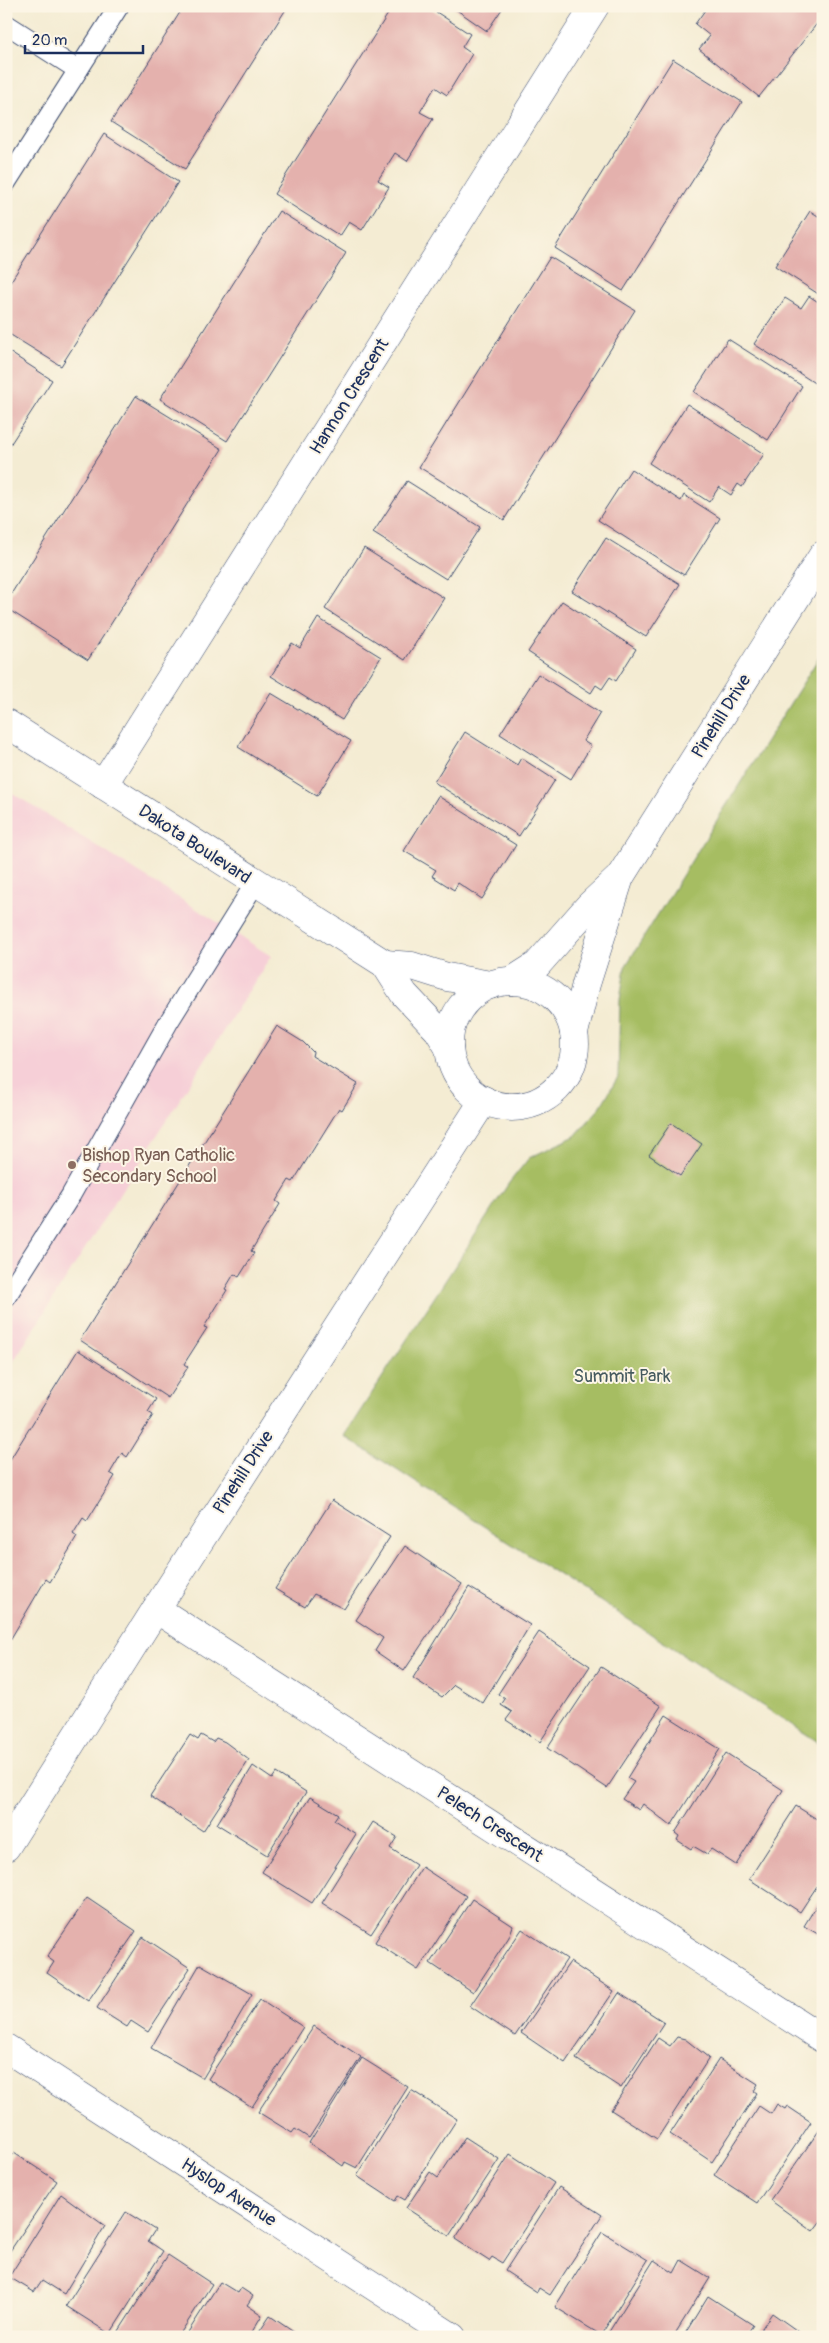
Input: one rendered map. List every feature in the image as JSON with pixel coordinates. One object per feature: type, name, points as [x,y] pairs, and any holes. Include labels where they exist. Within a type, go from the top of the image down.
[{"type":"street","name":"Hannon Crescent","points":[[103,785],[595,6]]},
{"type":"street","name":"Pinehill Drive","points":[[574,1033],[586,984],[620,878],[823,555]]},
{"type":"street","name":"Dakota Boulevard","points":[[6,723],[385,964],[404,994],[438,1030],[449,1048]]},
{"type":"street","name":"Pinehill Drive","points":[[501,983],[537,965],[589,906],[620,878]]},
{"type":"street","name":"Dakota Boulevard","points":[[385,964],[412,966],[447,977],[501,983]]},
{"type":"street","points":[[501,983],[529,983],[545,990],[559,1002],[568,1016],[574,1033],[574,1052],[568,1072],[557,1088],[541,1100],[522,1106],[502,1106],[484,1100],[470,1091],[459,1078],[452,1064],[449,1048],[451,1028],[460,1010],[473,994],[501,983]]},
{"type":"street","name":"Pinehill Drive","points":[[6,1847],[156,1608],[484,1100]]},
{"type":"street","name":"Pelech Crescent","points":[[156,1608],[823,2039]]},
{"type":"street","name":"Hyslop Avenue","points":[[6,2048],[452,2337]]},
{"type":"lane","points":[[6,184],[119,6]]},
{"type":"lane","points":[[6,24],[78,70]]},
{"type":"lane","points":[[6,1297],[72,1195],[168,1023],[256,882]]},
{"type":"shaded area","name":"Bishop Ryan Catholic Secondary School","points":[[6,789],[271,956],[6,1373]]},
{"type":"green space","name":"Summit Park","points":[[823,651],[823,1745],[344,1436],[509,1183],[529,1158],[575,1136],[599,1109],[618,1077],[620,1000],[625,967]]},
{"type":"building","points":[[184,6],[288,6],[185,169],[111,122]]},
{"type":"building","points":[[393,6],[427,6],[470,34],[462,47],[472,54],[447,95],[435,87],[420,112],[433,119],[407,161],[395,153],[378,180],[389,187],[362,230],[349,222],[340,236],[274,194]]},
{"type":"building","points":[[451,6],[504,6],[487,31]]},
{"type":"building","points":[[708,6],[823,6],[823,16],[759,97],[699,49],[710,36],[695,24]]},
{"type":"building","points":[[673,59],[742,102],[623,291],[555,248]]},
{"type":"building","points":[[104,134],[178,182],[61,366],[6,332],[6,289]]},
{"type":"building","points":[[279,211],[346,253],[227,441],[160,399]]},
{"type":"building","points":[[810,211],[823,219],[823,297],[775,266]]},
{"type":"building","points":[[550,257],[635,310],[504,520],[419,467]]},
{"type":"building","points":[[809,296],[823,305],[823,373],[816,384],[754,344],[785,298],[801,308]]},
{"type":"building","points":[[728,339],[802,386],[768,440],[694,392]]},
{"type":"building","points":[[6,350],[52,380],[6,451]]},
{"type":"building","points":[[136,396],[222,449],[88,660],[6,608],[6,602]]},
{"type":"building","points":[[687,404],[764,454],[742,487],[738,484],[731,495],[719,487],[709,502],[649,463]]},
{"type":"building","points":[[631,469],[681,501],[684,495],[720,518],[684,575],[598,520]]},
{"type":"building","points":[[407,481],[480,527],[446,579],[373,533]]},
{"type":"building","points":[[606,538],[680,584],[646,637],[572,591]]},
{"type":"building","points":[[364,548],[444,598],[405,660],[325,609]]},
{"type":"building","points":[[562,601],[636,649],[616,681],[610,677],[602,689],[596,685],[591,693],[528,652]]},
{"type":"building","points":[[318,618],[381,657],[342,720],[271,676],[292,643],[300,648]]},
{"type":"building","points":[[538,674],[600,713],[583,741],[591,746],[571,779],[500,734]]},
{"type":"building","points":[[271,693],[351,741],[317,796],[238,747]]},
{"type":"building","points":[[465,732],[517,765],[521,758],[555,780],[519,836],[434,782]]},
{"type":"building","points":[[438,796],[516,845],[482,899],[458,883],[454,890],[432,876],[436,870],[404,851]]},
{"type":"building","points":[[277,1026],[303,1042],[313,1052],[312,1056],[358,1084],[342,1110],[339,1108],[293,1182],[289,1180],[276,1201],[280,1204],[251,1251],[254,1253],[239,1277],[234,1274],[225,1289],[227,1290],[204,1327],[207,1328],[184,1364],[188,1367],[168,1398],[80,1340]]},
{"type":"building","points":[[671,1123],[702,1144],[680,1176],[649,1155]]},
{"type":"building","points":[[78,1350],[156,1399],[148,1412],[153,1415],[127,1457],[122,1453],[110,1473],[115,1476],[87,1521],[83,1518],[73,1534],[77,1537],[50,1582],[46,1579],[10,1640],[6,1637],[6,1466]]},
{"type":"building","points":[[332,1500],[390,1537],[344,1609],[314,1594],[305,1607],[275,1589]]},
{"type":"building","points":[[405,1546],[462,1584],[404,1671],[375,1651],[383,1638],[356,1620]]},
{"type":"building","points":[[469,1587],[530,1625],[483,1703],[454,1685],[442,1697],[413,1678]]},
{"type":"building","points":[[539,1632],[590,1666],[540,1742],[506,1720],[512,1712],[501,1705],[505,1699],[498,1694]]},
{"type":"building","points":[[601,1667],[661,1706],[607,1788],[547,1748]]},
{"type":"building","points":[[666,1715],[720,1749],[671,1826],[643,1804],[639,1810],[622,1799],[634,1782],[627,1778]]},
{"type":"building","points":[[190,1735],[198,1740],[201,1735],[213,1742],[216,1738],[225,1742],[249,1760],[203,1831],[150,1796]]},
{"type":"building","points":[[726,1753],[783,1790],[736,1865],[711,1849],[707,1854],[693,1846],[691,1849],[677,1840],[679,1836],[675,1833]]},
{"type":"building","points":[[253,1766],[272,1779],[276,1773],[306,1792],[267,1855],[217,1824]]},
{"type":"building","points":[[310,1797],[338,1814],[334,1820],[356,1834],[312,1903],[262,1872]]},
{"type":"building","points":[[796,1806],[823,1823],[823,1877],[800,1912],[749,1879]]},
{"type":"building","points":[[373,1822],[397,1837],[390,1848],[416,1865],[371,1934],[322,1903]]},
{"type":"building","points":[[422,1867],[466,1896],[418,1970],[375,1942]]},
{"type":"building","points":[[823,1895],[823,1937],[804,1926]]},
{"type":"building","points":[[87,1898],[136,1931],[88,2001],[47,1973],[54,1962],[47,1957]]},
{"type":"building","points":[[472,1899],[513,1926],[509,1937],[473,1992],[430,1963]]},
{"type":"building","points":[[522,1929],[567,1959],[515,2036],[470,2006]]},
{"type":"building","points":[[143,1937],[190,1968],[148,2032],[131,2021],[127,2027],[97,2008]]},
{"type":"building","points":[[570,1962],[614,1991],[565,2063],[521,2033]]},
{"type":"building","points":[[200,1964],[252,1994],[203,2078],[151,2048]]},
{"type":"building","points":[[619,1993],[664,2022],[621,2088],[576,2059]]},
{"type":"building","points":[[260,1999],[303,2027],[252,2107],[208,2079]]},
{"type":"building","points":[[314,2026],[361,2057],[309,2138],[295,2129],[292,2133],[258,2112]]},
{"type":"building","points":[[677,2037],[685,2039],[709,2058],[657,2139],[611,2110],[658,2038],[670,2046]]},
{"type":"building","points":[[362,2058],[408,2087],[357,2168],[345,2162],[343,2166],[309,2143]]},
{"type":"building","points":[[719,2059],[758,2084],[754,2091],[757,2093],[712,2162],[670,2134]]},
{"type":"building","points":[[411,2090],[457,2119],[405,2200],[398,2196],[395,2201],[357,2176]]},
{"type":"building","points":[[777,2104],[785,2109],[787,2106],[811,2122],[757,2203],[714,2175],[759,2106],[771,2114]]},
{"type":"building","points":[[823,2125],[823,2218],[813,2231],[770,2200]]},
{"type":"building","points":[[465,2137],[499,2159],[449,2236],[406,2208],[430,2172],[438,2178]]},
{"type":"building","points":[[14,2153],[57,2181],[6,2257],[6,2164]]},
{"type":"building","points":[[510,2154],[554,2183],[502,2263],[492,2257],[489,2261],[455,2239]]},
{"type":"building","points":[[559,2187],[602,2215],[550,2295],[539,2288],[537,2292],[505,2271]]},
{"type":"building","points":[[61,2194],[105,2226],[64,2294],[42,2280],[34,2292],[9,2277]]},
{"type":"building","points":[[126,2212],[155,2230],[148,2241],[163,2251],[110,2334],[66,2306]]},
{"type":"building","points":[[602,2232],[648,2260],[601,2335],[555,2307]]},
{"type":"building","points":[[168,2255],[212,2284],[178,2337],[115,2337]]},
{"type":"building","points":[[654,2260],[674,2273],[681,2260],[710,2278],[673,2337],[610,2337],[607,2335]]},
{"type":"building","points":[[220,2282],[238,2293],[241,2288],[253,2296],[247,2305],[262,2315],[249,2337],[185,2337]]},
{"type":"building","points":[[708,2296],[753,2325],[745,2337],[683,2337]]},
{"type":"building","points":[[772,2313],[806,2337],[756,2337]]},
{"type":"building","points":[[270,2316],[301,2337],[256,2337]]},
{"type":"place","name":"Bishop Ryan Catholic Secondary School","points":[[72,1165]]}]
